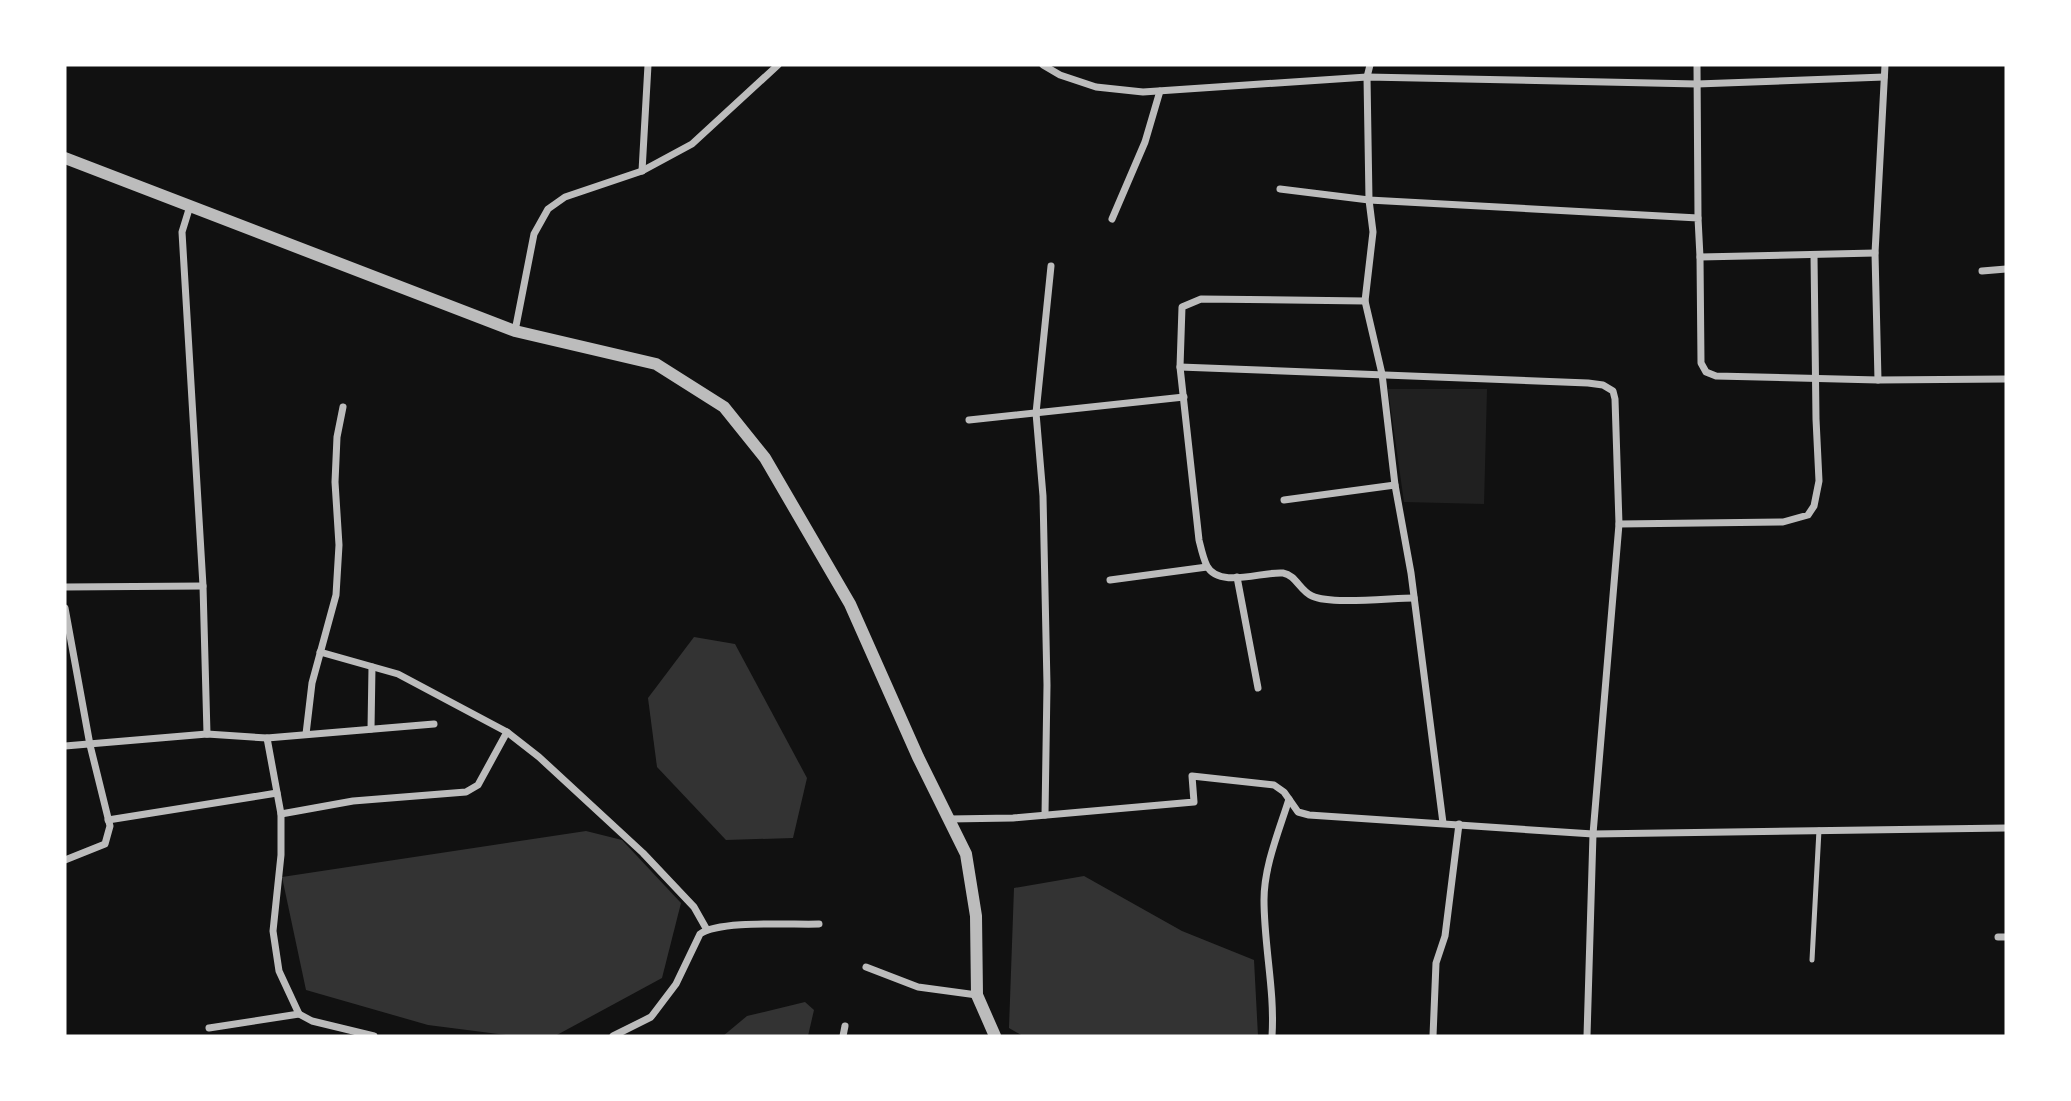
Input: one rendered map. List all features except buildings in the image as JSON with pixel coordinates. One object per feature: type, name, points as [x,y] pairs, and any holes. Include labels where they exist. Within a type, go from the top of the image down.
[{"type":"street","points":[[642,172],[648,65]]},
{"type":"street","points":[[515,331],[534,234],[548,209],[565,197],[642,172],[692,144],[778,65]]},
{"type":"street","points":[[1043,65],[1060,75],[1096,87],[1143,92],[1367,77],[1697,84],[1884,77]]},
{"type":"street","points":[[1370,65],[1367,77],[1369,200],[1373,232],[1365,301],[1382,374],[1443,823]]},
{"type":"street","points":[[1698,65],[1701,363],[1706,372],[1716,376],[1878,380],[2006,379]]},
{"type":"street","points":[[1878,380],[1875,253],[1885,65]]},
{"type":"street","points":[[1112,219],[1145,142],[1160,91]]},
{"type":"street","points":[[65,158],[515,331],[656,364],[723,407],[765,458],[850,604],[966,855],[976,916],[977,995],[995,1036]]},
{"type":"street","points":[[1280,189],[1369,200],[1698,218]]},
{"type":"street","points":[[190,206],[182,232],[204,586],[207,734]]},
{"type":"street","points":[[1700,257],[1875,253]]},
{"type":"street","points":[[1619,524],[1783,522],[1808,515],[1814,506],[1819,481],[1814,255]]},
{"type":"street","points":[[1045,815],[1047,685],[1043,496],[1036,413],[1051,266]]},
{"type":"street","points":[[1982,271],[2006,270]]},
{"type":"street","points":[[1365,301],[1201,299],[1182,307],[1180,367],[1199,540],[1207,567],[1218,576],[1285,573],[1295,579],[1304,592],[1313,597],[1328,599],[1414,598]]},
{"type":"street","points":[[1180,367],[1604,385],[1613,391],[1619,524],[1594,834],[1587,1036]]},
{"type":"street","points":[[969,420],[1184,397]]},
{"type":"street","points":[[306,734],[312,683],[336,595],[339,545],[335,482],[337,437],[343,407]]},
{"type":"street","points":[[1284,500],[1395,485]]},
{"type":"street","points":[[1110,580],[1207,567]]},
{"type":"street","points":[[1237,577],[1258,688]]},
{"type":"street","points":[[65,587],[204,586]]},
{"type":"street","points":[[65,608],[90,745],[108,820],[105,844],[65,860]]},
{"type":"street","points":[[320,652],[398,674],[507,732],[539,757],[643,853],[694,906],[707,930]]},
{"type":"street","points":[[371,729],[372,667]]},
{"type":"street","points":[[65,746],[207,734],[267,738],[434,724]]},
{"type":"street","points":[[281,814],[353,801],[466,792],[478,785],[507,732]]},
{"type":"street","points":[[267,738],[281,814],[281,855],[273,931],[279,971],[299,1014],[312,1021],[374,1036]]},
{"type":"street","points":[[948,819],[1045,815],[1194,802],[1192,776],[1274,785],[1298,812],[1309,815],[1594,834],[2006,828]]},
{"type":"street","points":[[108,820],[277,793]]},
{"type":"street","points":[[1272,1036],[1274,1011],[1266,951],[1264,897],[1270,858],[1289,799]]},
{"type":"street","points":[[1433,1036],[1436,963],[1445,936],[1459,824]]},
{"type":"street","points":[[614,1036],[651,1017],[676,984],[700,934],[707,930],[723,926],[819,924]]},
{"type":"street","points":[[866,967],[918,987],[977,995]]},
{"type":"street","points":[[209,1028],[299,1014]]},
{"type":"street","points":[[843,1036],[845,1026]]},
{"type":"lane","points":[[1812,960],[1819,830]]},
{"type":"shaded area","points":[[1388,389],[1487,389],[1484,504],[1404,502]]},
{"type":"shaded area","points":[[694,637],[735,644],[807,778],[793,838],[726,840],[657,767],[648,698]]},
{"type":"shaded area","points":[[586,831],[622,840],[681,903],[662,978],[555,1036],[513,1036],[428,1025],[306,990],[282,877]]},
{"type":"shaded area","points":[[1084,876],[1182,931],[1254,960],[1258,1036],[1023,1036],[1009,1028],[1014,888]]},
{"type":"shaded area","points":[[805,1002],[814,1010],[808,1036],[723,1036],[747,1016]]}]
